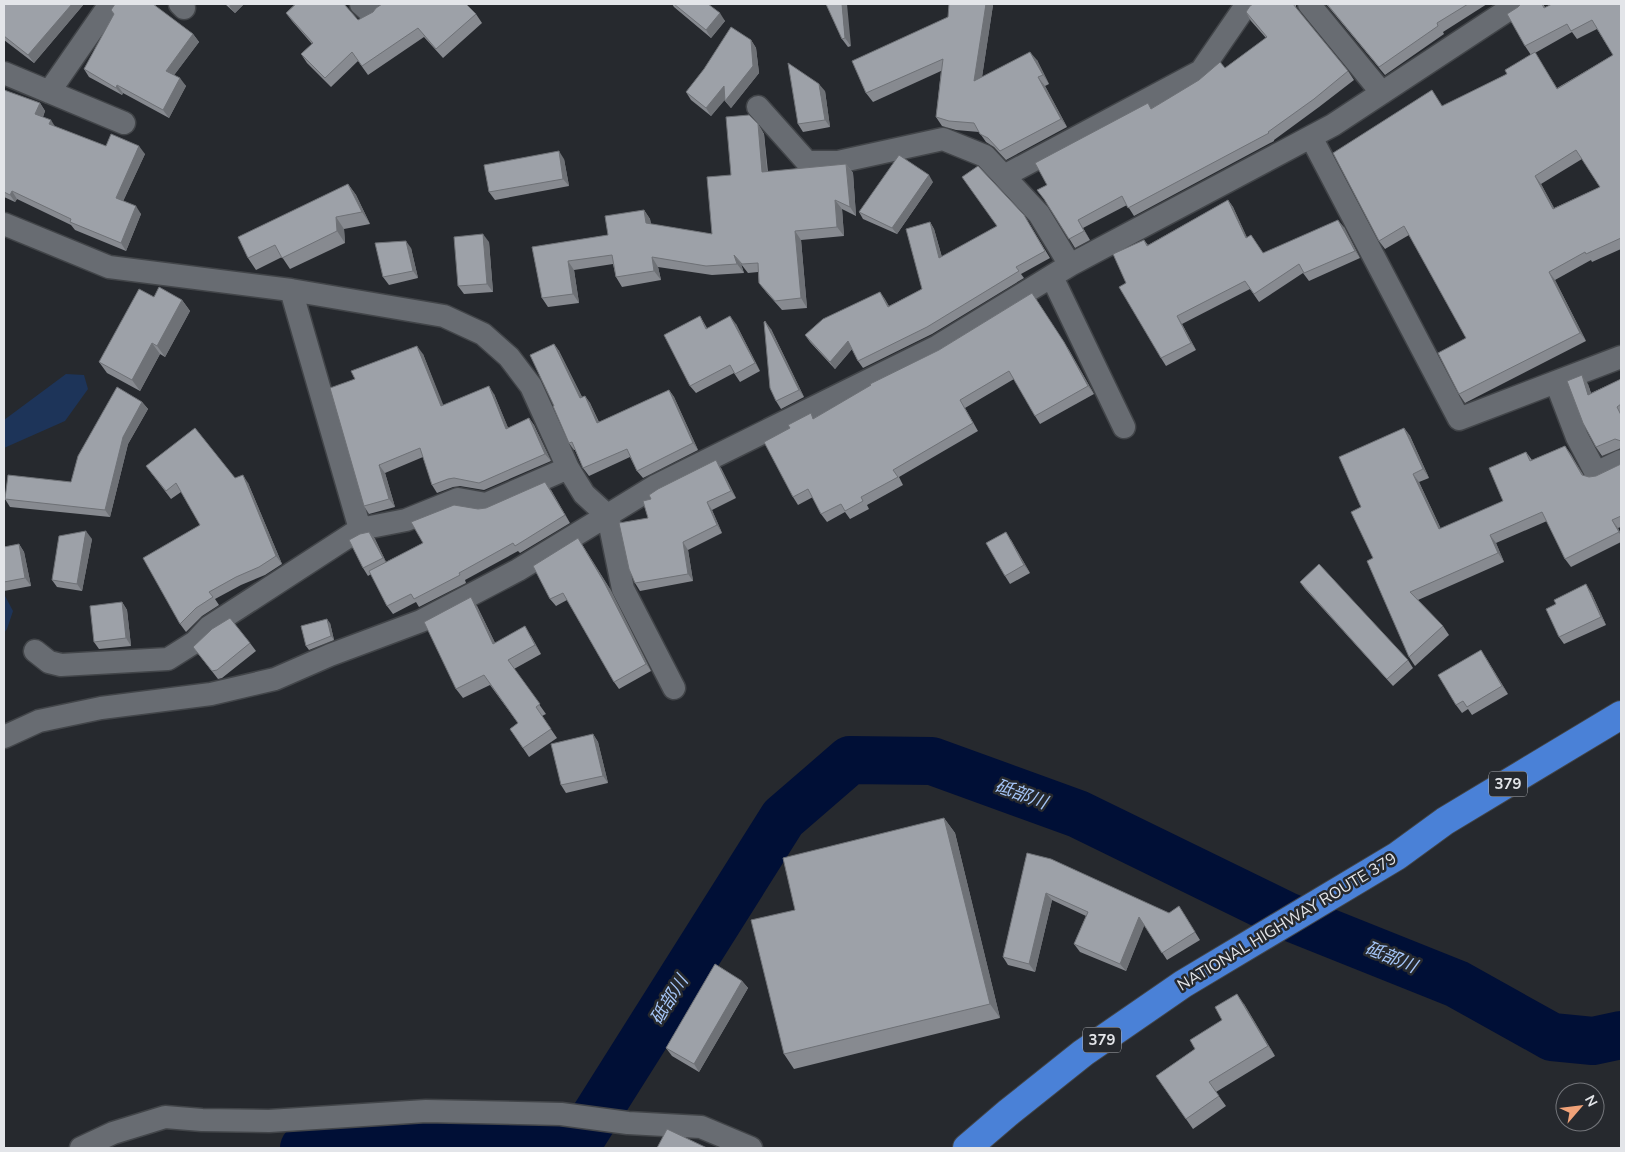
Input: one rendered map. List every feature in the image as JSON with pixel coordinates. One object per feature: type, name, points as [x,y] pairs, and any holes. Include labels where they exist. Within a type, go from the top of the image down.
[{"type":"highway","name":"NATIONAL HIGHWAY ROUTE 379","points":[[967,1148],[1083,1053],[1183,984],[1397,856],[1445,822],[1621,715]]},
{"type":"street","points":[[49,92],[110,4]]},
{"type":"street","points":[[1004,176],[1201,71],[1247,4]]},
{"type":"street","points":[[1309,4],[1382,93]]},
{"type":"street","points":[[4,736],[39,721],[92,710],[211,694],[274,679],[330,655],[421,621],[518,570],[657,485],[938,346],[1061,271],[1333,125],[1517,4]]},
{"type":"street","points":[[4,73],[124,123]]},
{"type":"street","points":[[758,107],[806,162],[838,162],[943,139],[985,156],[1039,214],[1124,426]]},
{"type":"street","points":[[1311,137],[1459,419],[1621,357]]},
{"type":"street","points":[[4,224],[109,267],[291,290],[444,316],[484,334],[509,357],[531,386],[568,468],[584,494],[608,516],[623,589],[674,688]]},
{"type":"street","points":[[291,290],[360,529]]},
{"type":"street","points":[[1556,382],[1577,437],[1596,473],[1621,461]]},
{"type":"street","points":[[35,651],[49,662],[61,665],[168,659],[195,642],[210,628],[360,529],[406,520],[458,499],[486,504],[568,468]]},
{"type":"street","points":[[81,1148],[113,1133],[165,1118],[269,1122],[426,1111],[566,1115],[701,1127],[751,1148]]},
{"type":"shaded area","points":[[66,374],[84,375],[88,389],[65,421],[4,448],[4,420]]},
{"type":"shaded area","points":[[4,594],[13,611],[4,633]]},
{"type":"building","points":[[4,4],[72,4],[28,55],[4,36]]},
{"type":"building","points":[[115,4],[153,4],[193,34],[166,71],[180,78],[163,110],[117,85],[116,88],[84,69],[114,14],[111,10]]},
{"type":"building","points":[[296,4],[344,4],[358,20],[373,12],[382,4],[466,4],[476,14],[436,49],[418,28],[362,66],[352,52],[325,78],[301,54],[313,43],[286,13]]},
{"type":"building","points":[[674,4],[708,4],[720,13],[706,30]]},
{"type":"building","points":[[826,4],[842,4],[845,38],[842,39]]},
{"type":"building","points":[[949,4],[986,4],[974,81],[1030,52],[1043,75],[1038,77],[1061,119],[1000,151],[988,138],[980,134],[974,123],[949,121],[936,117],[943,59],[866,93],[852,61],[948,17]]},
{"type":"building","points":[[1253,4],[1293,4],[1348,71],[1269,133],[1128,208],[1122,196],[1078,220],[1084,231],[1069,239],[1037,190],[1047,185],[1035,163],[1148,103],[1151,109],[1199,80],[1220,62],[1225,68],[1267,37],[1246,12]]},
{"type":"building","points":[[1327,4],[1468,4],[1437,23],[1438,26],[1379,67]]},
{"type":"building","points":[[1521,4],[1542,4],[1544,8],[1552,4],[1621,4],[1621,238],[1586,254],[1585,252],[1549,272],[1580,333],[1459,394],[1438,353],[1466,338],[1404,226],[1379,241],[1333,153],[1432,90],[1442,106],[1507,74],[1505,70],[1535,52],[1557,89],[1613,55],[1592,20],[1571,31],[1567,24],[1525,46],[1507,14]],"holes":[[[1576,150],[1600,187],[1553,209],[1535,176]]]},
{"type":"building","points":[[731,27],[751,40],[753,66],[725,101],[724,86],[706,108],[686,92],[704,69]]},
{"type":"building","points":[[788,63],[819,84],[825,120],[798,124]]},
{"type":"building","points":[[4,90],[40,103],[35,114],[51,120],[49,124],[106,146],[111,134],[139,146],[116,198],[136,206],[121,243],[70,222],[71,219],[12,191],[10,195],[4,192]]},
{"type":"building","points":[[749,115],[758,124],[762,172],[846,164],[850,207],[835,200],[837,227],[795,231],[801,298],[775,301],[759,283],[758,263],[742,264],[734,255],[737,264],[706,266],[652,257],[654,271],[616,277],[612,255],[568,261],[573,294],[542,298],[532,247],[608,235],[605,216],[644,210],[646,223],[712,234],[707,177],[731,175],[726,117]]},
{"type":"building","points":[[559,151],[563,179],[489,192],[484,165]]},
{"type":"building","points":[[899,155],[929,175],[892,228],[859,212]]},
{"type":"building","points":[[978,166],[1024,215],[1045,251],[1016,267],[1019,271],[927,327],[858,361],[848,341],[830,362],[805,335],[823,319],[880,292],[888,307],[922,289],[906,229],[930,222],[939,258],[997,226],[962,177]]},
{"type":"building","points":[[348,184],[362,212],[336,217],[337,231],[282,258],[275,245],[248,258],[238,237]]},
{"type":"building","points":[[1228,200],[1246,238],[1251,235],[1263,253],[1338,220],[1355,251],[1304,273],[1299,264],[1254,294],[1245,281],[1177,316],[1191,343],[1161,358],[1119,287],[1126,283],[1113,254],[1144,240],[1147,246]]},
{"type":"building","points":[[483,234],[487,284],[458,286],[454,237]]},
{"type":"building","points":[[406,241],[413,271],[383,277],[375,243]]},
{"type":"building","points":[[159,287],[182,300],[157,346],[152,343],[132,380],[99,362],[139,289],[154,297]]},
{"type":"building","points":[[1032,293],[1064,342],[1088,386],[1035,416],[1009,371],[960,400],[973,423],[893,470],[898,477],[861,497],[863,501],[845,511],[841,504],[821,514],[808,489],[793,497],[764,442],[790,428],[788,425],[811,413],[813,419],[870,384],[939,350]]},
{"type":"building","points":[[700,316],[706,329],[730,316],[755,363],[735,374],[730,365],[690,386],[664,335]]},
{"type":"building","points":[[765,321],[799,390],[776,401],[770,388]]},
{"type":"building","points":[[554,344],[580,398],[585,396],[597,423],[669,390],[693,443],[637,471],[627,449],[583,468],[572,442],[569,443],[530,355]]},
{"type":"building","points":[[417,346],[441,406],[489,386],[506,429],[529,418],[545,454],[479,483],[454,478],[432,485],[420,448],[379,465],[389,499],[364,506],[330,388],[355,379],[351,371]]},
{"type":"building","points":[[1582,375],[1588,395],[1621,379],[1621,404],[1617,407],[1621,415],[1621,441],[1615,439],[1596,447],[1583,423],[1567,381]]},
{"type":"building","points":[[117,387],[142,402],[123,437],[105,510],[5,499],[8,475],[71,482],[78,456]]},
{"type":"building","points":[[195,428],[235,478],[243,475],[276,556],[259,567],[209,592],[213,597],[196,608],[180,624],[143,558],[200,525],[176,483],[166,491],[146,466]]},
{"type":"building","points":[[1404,428],[1423,469],[1413,474],[1439,529],[1503,501],[1489,468],[1526,452],[1530,461],[1565,446],[1582,475],[1596,476],[1621,464],[1621,516],[1612,520],[1619,532],[1565,559],[1542,512],[1490,535],[1498,553],[1410,592],[1443,626],[1409,657],[1367,561],[1373,558],[1351,512],[1361,507],[1339,457]]},
{"type":"building","points":[[716,460],[731,491],[707,502],[717,525],[683,542],[688,574],[635,583],[629,569],[619,523],[648,518],[643,501],[651,499],[649,495]]},
{"type":"building","points":[[545,482],[565,515],[515,546],[513,543],[459,573],[460,575],[414,599],[411,594],[387,606],[369,571],[423,543],[411,522],[454,505],[478,509],[486,508]]},
{"type":"building","points":[[86,531],[77,584],[52,580],[59,536]]},
{"type":"building","points":[[369,532],[383,558],[363,568],[349,540]]},
{"type":"building","points":[[1006,532],[1024,565],[1005,576],[986,543]]},
{"type":"building","points":[[578,538],[604,582],[646,664],[614,682],[563,593],[550,599],[533,566]]},
{"type":"building","points":[[19,544],[25,578],[4,582],[4,547]]},
{"type":"building","points":[[1319,564],[1408,660],[1387,679],[1300,582]]},
{"type":"building","points":[[1586,584],[1601,617],[1559,637],[1546,609],[1556,604],[1554,600]]},
{"type":"building","points":[[471,597],[493,644],[525,626],[535,645],[508,660],[540,704],[536,707],[551,729],[523,748],[510,729],[518,723],[484,675],[456,689],[424,622]]},
{"type":"building","points":[[122,602],[126,638],[94,642],[90,606]]},
{"type":"building","points":[[230,618],[250,643],[217,670],[212,671],[193,647],[212,629]]},
{"type":"building","points":[[327,619],[331,636],[306,646],[301,626]]},
{"type":"building","points":[[1481,650],[1502,686],[1467,707],[1463,701],[1456,705],[1438,675]]},
{"type":"building","points":[[593,734],[603,776],[561,785],[551,744]]},
{"type":"building","points":[[944,818],[990,1004],[784,1054],[751,920],[795,910],[783,858]]},
{"type":"building","points":[[1027,853],[1051,859],[1169,913],[1179,906],[1195,932],[1162,953],[1139,917],[1120,964],[1074,944],[1088,912],[1046,893],[1029,964],[1003,957]]},
{"type":"building","points":[[715,964],[742,981],[694,1064],[666,1048]]},
{"type":"building","points":[[1237,994],[1268,1046],[1209,1082],[1219,1096],[1186,1119],[1156,1076],[1195,1049],[1190,1040],[1222,1020],[1215,1007]]},
{"type":"building","points":[[667,1129],[707,1148],[657,1148]]},
{"type":"waterway","name":"砥部川","points":[[575,1148],[783,818],[850,760],[932,761],[1078,814],[1287,916],[1457,984],[1552,1037],[1593,1041],[1621,1035]]},
{"type":"waterway","points":[[304,1148],[578,1143]]}]
